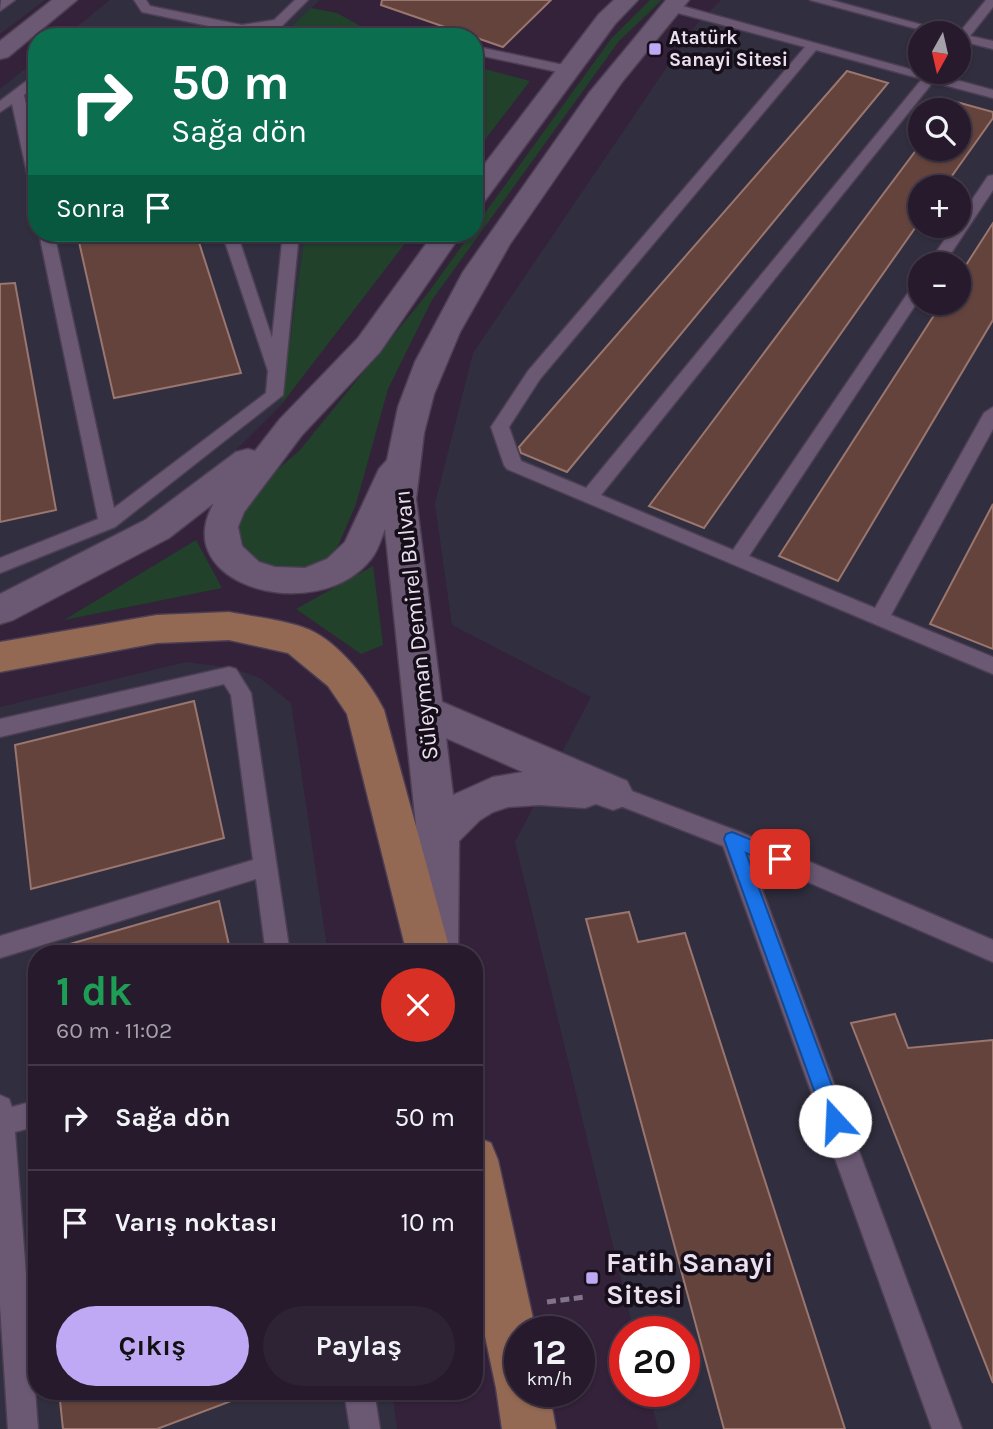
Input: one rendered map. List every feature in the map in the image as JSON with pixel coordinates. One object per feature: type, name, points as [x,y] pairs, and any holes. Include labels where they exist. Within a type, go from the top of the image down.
[{"type":"main road","points":[[0,657],[157,629],[229,626],[299,641],[341,676],[365,710],[427,945]]},
{"type":"main road","points":[[483,1203],[507,1316]]},
{"type":"main road","points":[[525,1407],[529,1429]]},
{"type":"street","points":[[483,185],[607,19],[627,0]]},
{"type":"street","name":"Süleyman Demirel Bulvarı","points":[[436,945],[438,835],[399,499],[405,445],[418,395],[482,262],[619,67],[675,3]]},
{"type":"street","points":[[55,28],[75,4]]},
{"type":"street","points":[[38,28],[75,4]]},
{"type":"street","points":[[0,52],[28,34]]},
{"type":"street","points":[[0,76],[28,53]]},
{"type":"street","points":[[405,445],[359,550],[339,568],[308,581],[274,580],[247,571],[226,552],[221,527],[228,508],[291,427],[369,345],[442,242]]},
{"type":"street","points":[[0,610],[157,529],[291,427]]},
{"type":"street","points":[[423,711],[612,793]]},
{"type":"street","points":[[438,835],[467,807],[489,794],[530,788],[612,793]]},
{"type":"lane","points":[[0,7],[9,0]]},
{"type":"lane","points":[[140,0],[146,9],[220,28]]},
{"type":"lane","points":[[259,28],[278,23],[302,0]]},
{"type":"lane","points":[[845,8],[857,0]]},
{"type":"lane","points":[[971,25],[992,0]]},
{"type":"lane","points":[[820,1],[908,24]]},
{"type":"lane","points":[[675,3],[814,45],[908,68]]},
{"type":"lane","points":[[971,41],[993,46]]},
{"type":"lane","points":[[814,45],[534,375],[500,427],[513,465],[993,666]]},
{"type":"lane","points":[[483,52],[568,70]]},
{"type":"lane","points":[[589,497],[924,84]]},
{"type":"lane","points":[[962,84],[993,94]]},
{"type":"lane","points":[[0,108],[28,85]]},
{"type":"lane","points":[[17,94],[28,145]]},
{"type":"lane","points":[[944,252],[993,179]]},
{"type":"lane","points":[[48,242],[108,522]]},
{"type":"lane","points":[[232,242],[276,376]]},
{"type":"lane","points":[[0,565],[108,522],[274,394],[290,242]]},
{"type":"lane","points":[[737,559],[908,305]]},
{"type":"lane","points":[[879,618],[993,414]]},
{"type":"lane","points":[[0,727],[229,675],[241,693],[277,945]]},
{"type":"lane","points":[[612,793],[732,839],[993,951]]},
{"type":"lane","points":[[732,839],[947,1429]]},
{"type":"lane","points":[[0,947],[266,866]]},
{"type":"lane","points":[[23,1429],[0,1118],[28,1114]]},
{"type":"lane","points":[[360,1400],[365,1429]]},
{"type":"shaded area","points":[[0,0],[45,0],[0,34]]},
{"type":"shaded area","points":[[110,0],[320,0],[290,28],[75,28]]},
{"type":"shaded area","points":[[721,0],[993,0],[993,1429],[658,1429],[653,1407],[700,1407],[700,1316],[630,1316],[515,842],[591,697],[452,625],[435,504],[473,353],[694,27]]},
{"type":"shaded area","points":[[28,66],[28,242],[304,242],[281,405],[233,453],[91,562],[0,608],[0,89]]},
{"type":"shaded area","points":[[186,662],[232,668],[260,678],[291,703],[327,945],[28,945],[28,1400],[393,1400],[397,1429],[0,1429],[0,707]]},
{"type":"green space","points":[[650,0],[662,0],[619,41],[483,229],[483,216],[611,39]]},
{"type":"green space","points":[[311,8],[337,13],[364,28],[290,28]]},
{"type":"green space","points":[[483,68],[530,81],[483,142]]},
{"type":"green space","points":[[304,242],[406,242],[281,405]]},
{"type":"green space","points":[[465,242],[474,242],[432,300],[388,389],[356,504],[332,560],[305,569],[279,570],[254,562],[237,541],[234,520],[249,494],[299,451],[428,293]]},
{"type":"green space","points":[[196,540],[222,588],[64,620]]},
{"type":"green space","points":[[373,566],[383,645],[361,654],[296,609]]},
{"type":"building","points":[[382,0],[551,0],[503,47],[483,40],[483,28],[448,28],[381,5]]},
{"type":"building","points":[[847,71],[888,83],[567,472],[521,453],[519,447]]},
{"type":"building","points":[[971,106],[993,112],[993,118],[971,149]]},
{"type":"building","points":[[908,161],[962,161],[953,175],[908,175],[908,238],[704,528],[649,506]]},
{"type":"building","points":[[993,223],[993,320],[838,581],[779,556],[934,315],[971,315],[971,257]]},
{"type":"building","points":[[79,242],[199,242],[241,373],[114,398]]},
{"type":"building","points":[[15,283],[56,510],[0,522],[0,284]]},
{"type":"building","points":[[993,504],[993,649],[930,624]]},
{"type":"building","points":[[194,701],[224,838],[31,889],[15,745]]},
{"type":"building","points":[[219,901],[229,945],[66,945]]},
{"type":"building","points":[[629,912],[638,942],[685,933],[845,1429],[724,1429],[700,1340],[700,1316],[693,1316],[586,919]]},
{"type":"building","points":[[895,1014],[908,1048],[993,1040],[993,1383],[851,1023]]},
{"type":"building","points":[[60,1400],[234,1400],[157,1429],[63,1429]]},
{"type":"place","name":"Atatürk Sanayi Sitesi","points":[[655,49]]},
{"type":"place","name":"Fatih Sanayi Sitesi","points":[[592,1278]]},
{"type":"route","points":[[780,859],[732,839],[835,1121]]}]
